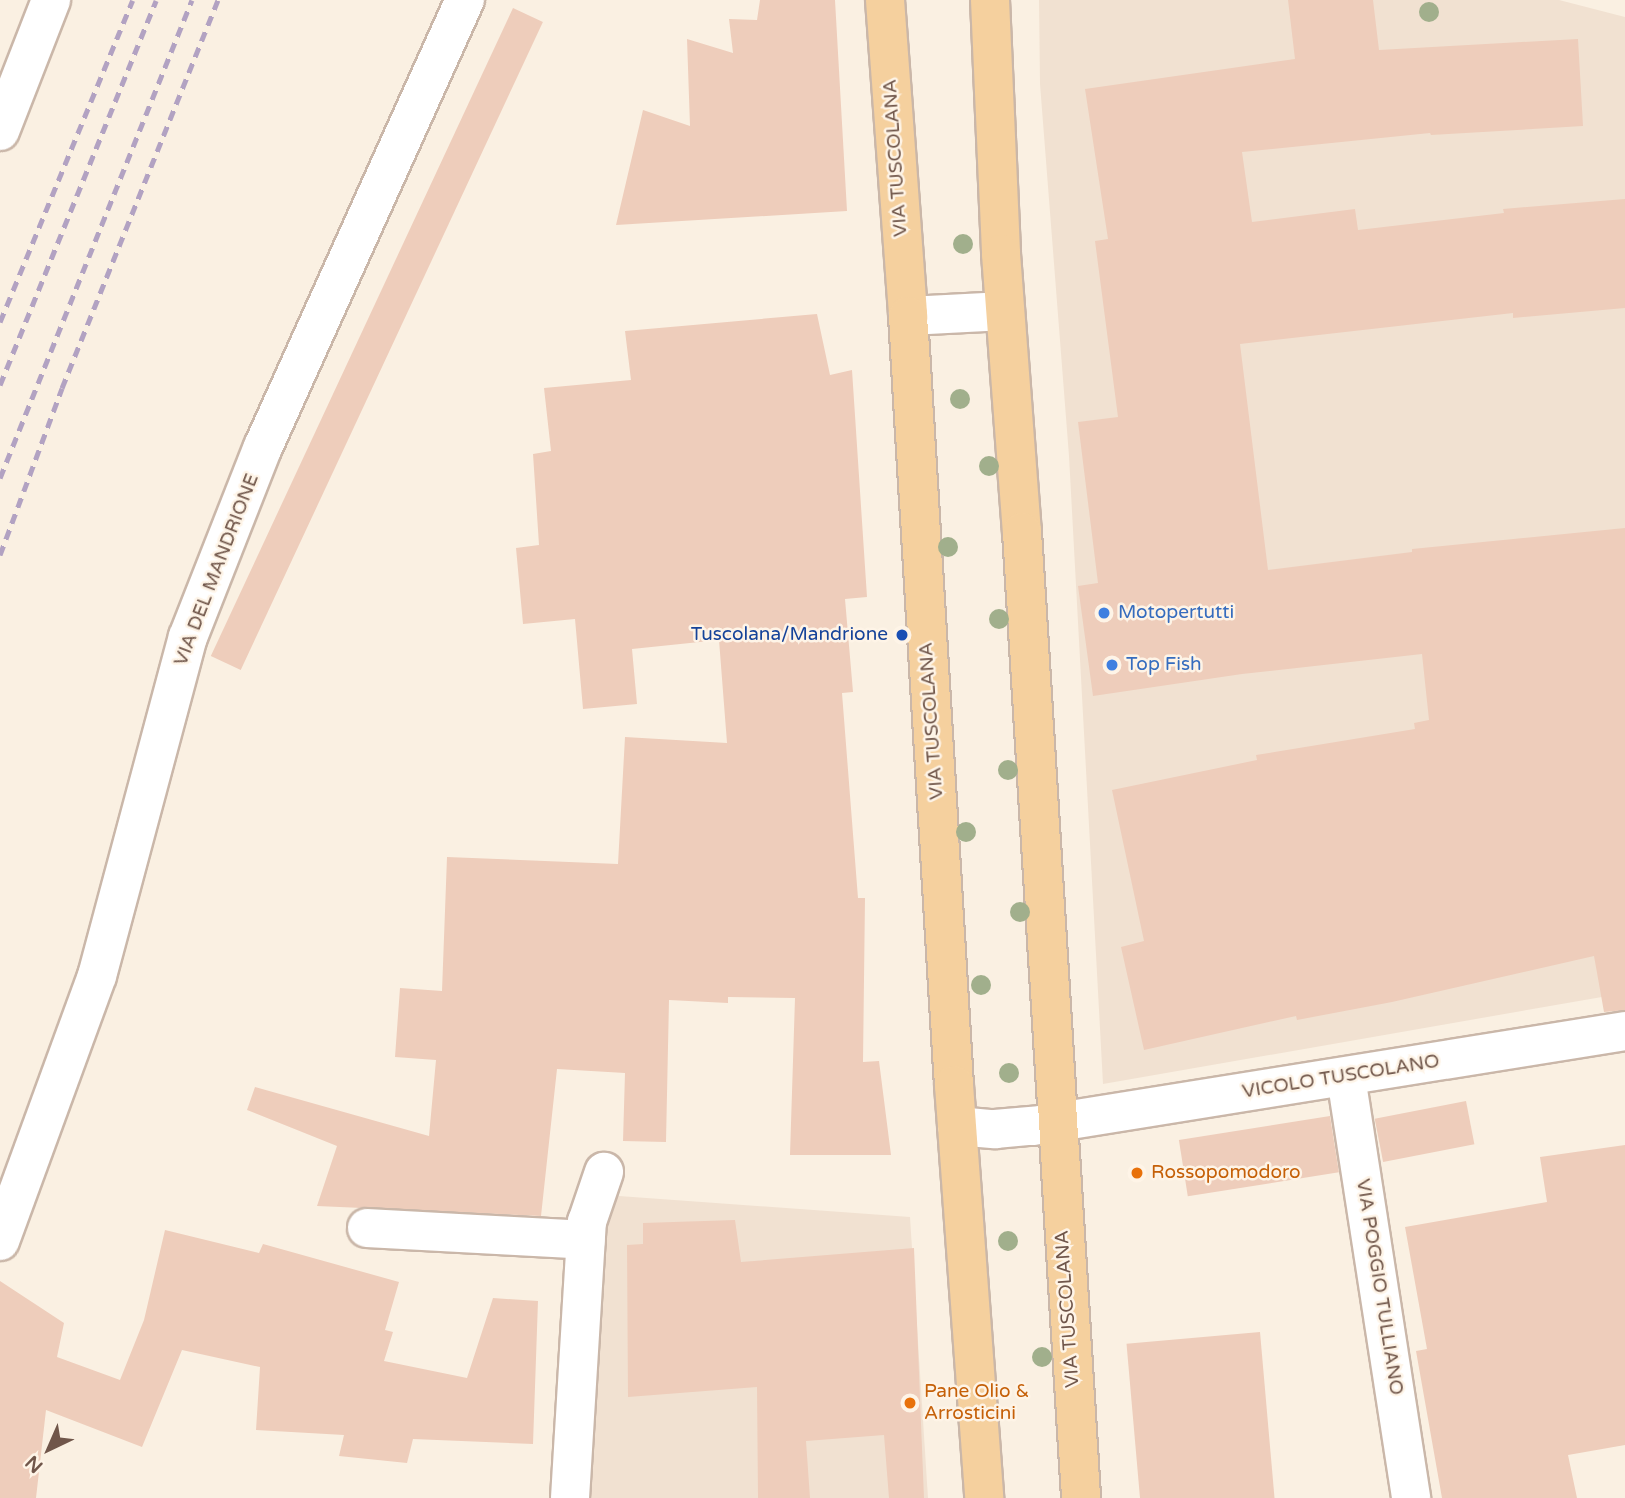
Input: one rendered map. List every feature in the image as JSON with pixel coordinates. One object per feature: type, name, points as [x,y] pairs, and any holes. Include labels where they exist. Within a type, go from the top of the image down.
[{"type":"main road","name":"VIA TUSCOLANA","points":[[885,0],[908,316],[957,1126],[984,1498]]},
{"type":"main road","name":"VIA TUSCOLANA","points":[[990,0],[1005,311],[1022,532],[1081,1498]]},
{"type":"street","points":[[0,131],[51,0]]},
{"type":"street","name":"VIA DEL MANDRIONE","points":[[0,1241],[97,976],[188,637],[263,447],[465,0]]},
{"type":"street","points":[[908,316],[1005,311]]},
{"type":"street","name":"VICOLO TUSCOLANO","points":[[1058,1120],[1346,1077],[1625,1031]]},
{"type":"street","name":"VIA POGGIO TULLIANO","points":[[1346,1077],[1411,1498]]},
{"type":"street","points":[[957,1126],[995,1129],[1058,1120]]},
{"type":"street","points":[[570,1498],[586,1240],[591,1204],[604,1172]]},
{"type":"street","points":[[367,1228],[586,1240]]},
{"type":"shaded area","points":[[1039,0],[1559,0],[1625,17],[1625,993],[1103,1084],[1069,456],[1040,84]]},
{"type":"shaded area","points":[[605,1195],[910,1217],[928,1498],[588,1498]]},
{"type":"building","points":[[760,0],[835,0],[847,211],[616,225],[643,110],[690,126],[687,39],[733,53],[729,19],[757,20]]},
{"type":"building","points":[[1288,0],[1373,0],[1379,50],[1578,39],[1583,126],[1430,133],[1242,152],[1252,222],[1355,209],[1358,230],[1504,213],[1503,209],[1625,199],[1625,308],[1513,318],[1513,313],[1240,344],[1268,570],[1412,552],[1412,549],[1625,528],[1625,1010],[1604,1012],[1594,956],[1392,1002],[1297,1020],[1296,1016],[1144,1050],[1121,947],[1144,941],[1112,790],[1257,760],[1256,755],[1415,729],[1414,723],[1429,720],[1422,654],[1242,674],[1093,696],[1078,586],[1098,583],[1078,422],[1118,417],[1095,241],[1108,239],[1085,89],[1295,59]]},
{"type":"building","points":[[513,8],[543,22],[241,670],[211,656]]},
{"type":"building","points":[[817,314],[830,375],[852,370],[867,597],[845,599],[853,692],[842,693],[858,898],[865,898],[863,1062],[879,1061],[891,1155],[790,1155],[795,998],[728,997],[728,1003],[669,1000],[666,1142],[623,1141],[625,1073],[557,1069],[541,1216],[317,1206],[337,1146],[247,1110],[255,1087],[429,1136],[436,1060],[395,1057],[400,988],[442,991],[447,857],[618,864],[625,737],[727,743],[719,640],[632,649],[637,704],[583,709],[575,619],[523,624],[516,548],[539,545],[533,454],[551,451],[544,388],[631,380],[625,331]]},
{"type":"building","points":[[1466,1101],[1474,1144],[1383,1162],[1375,1119]]},
{"type":"building","points":[[1330,1116],[1339,1172],[1188,1196],[1179,1140]]},
{"type":"building","points":[[1625,1145],[1625,1445],[1568,1455],[1577,1498],[1442,1498],[1416,1351],[1427,1349],[1405,1227],[1547,1202],[1540,1157]]},
{"type":"building","points":[[735,1220],[741,1262],[914,1248],[924,1498],[889,1498],[884,1435],[806,1441],[810,1498],[758,1498],[757,1387],[628,1397],[627,1245],[643,1244],[643,1223]]},
{"type":"building","points":[[165,1230],[259,1253],[263,1244],[399,1282],[385,1330],[393,1332],[384,1361],[467,1378],[493,1298],[538,1301],[533,1444],[413,1439],[407,1463],[339,1456],[344,1435],[256,1430],[260,1367],[182,1350],[142,1447],[46,1410],[36,1498],[0,1498],[0,1281],[64,1323],[57,1357],[120,1380],[144,1320]]},
{"type":"building","points":[[1260,1332],[1275,1498],[1140,1498],[1127,1344]]},
{"type":"railway","points":[[0,322],[133,0]]},
{"type":"railway","points":[[0,385],[156,0]]},
{"type":"railway","points":[[0,478],[192,0]]},
{"type":"railway","points":[[0,555],[62,388],[218,0]]},
{"type":"place","name":"Motopertutti","points":[[1104,613]]},
{"type":"place","name":"Tuscolana/Mandrione","points":[[902,635]]},
{"type":"place","name":"Top Fish","points":[[1112,665]]},
{"type":"place","name":"Rossopomodoro","points":[[1137,1173]]},
{"type":"place","name":"Pane Olio & Arrosticini","points":[[910,1403]]}]
